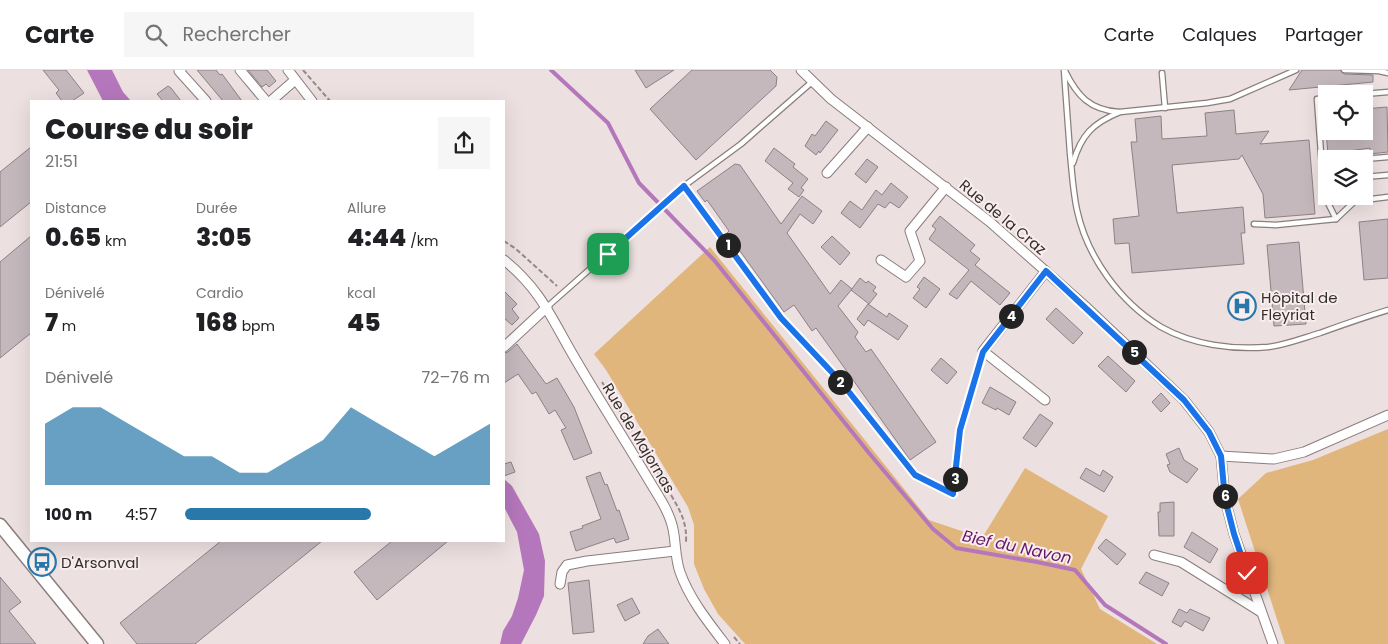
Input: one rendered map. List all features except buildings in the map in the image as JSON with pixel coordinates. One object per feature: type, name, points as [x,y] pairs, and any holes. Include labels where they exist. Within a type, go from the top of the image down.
[{"type":"street","points":[[181,70],[179,71],[205,100]]},
{"type":"street","points":[[240,70],[265,100]]},
{"type":"street","points":[[288,70],[311,100]]},
{"type":"street","name":"Rue de la Craz","points":[[802,70],[831,99],[990,222],[1046,271],[1184,400],[1209,432],[1221,456],[1225,499],[1234,534],[1273,644]]},
{"type":"street","points":[[272,100],[295,80]]},
{"type":"street","points":[[827,173],[868,127]]},
{"type":"street","points":[[881,260],[906,277],[920,261],[910,231],[946,187]]},
{"type":"street","name":"Rue de Majornas","points":[[505,261],[530,283],[547,307],[573,355],[666,509],[673,530],[680,572],[696,603],[726,644]]},
{"type":"street","points":[[1045,400],[983,352],[1046,271]]},
{"type":"street","points":[[505,346],[547,307]]},
{"type":"street","points":[[1221,456],[1274,459],[1304,452],[1388,415]]},
{"type":"street","points":[[0,525],[97,644]]},
{"type":"street","points":[[560,584],[562,572],[567,565],[587,560],[675,551]]},
{"type":"street","points":[[1154,555],[1180,562],[1261,612]]},
{"type":"lane","points":[[1064,70],[1073,88],[1082,98],[1105,111],[1120,112],[1230,99],[1296,70]]},
{"type":"lane","points":[[1064,70],[1071,168],[1076,209],[1084,236],[1099,265],[1114,286],[1138,310],[1162,327],[1190,339],[1215,345],[1241,347],[1270,346],[1298,340],[1388,310]]},
{"type":"lane","points":[[1344,70],[1388,73]]},
{"type":"lane","points":[[1162,73],[1165,108]]},
{"type":"lane","points":[[547,307],[684,186],[741,144],[813,81]]},
{"type":"lane","points":[[1373,93],[1388,92]]},
{"type":"lane","points":[[1071,168],[1077,147],[1085,135],[1096,124],[1120,112]]},
{"type":"lane","points":[[1373,158],[1388,157]]},
{"type":"lane","points":[[1373,176],[1388,175]]},
{"type":"lane","points":[[684,186],[781,318],[841,382],[915,475],[953,494],[960,430],[983,352]]},
{"type":"lane","points":[[1254,224],[1276,225],[1336,219],[1355,201],[1388,197]]},
{"type":"lane","points":[[1329,205],[1336,219]]},
{"type":"path","points":[[304,70],[329,100]]},
{"type":"shaded area","points":[[87,70],[112,70],[123,92],[130,100],[102,100]]},
{"type":"shaded area","points":[[710,247],[929,520],[982,538],[1025,468],[1108,516],[1081,569],[1100,609],[1157,644],[745,644],[718,614],[704,589],[694,564],[694,525],[688,507],[606,370],[594,354]]},
{"type":"shaded area","points":[[1388,429],[1388,644],[1285,644],[1238,499],[1266,473],[1313,460]]},
{"type":"shaded area","points":[[505,480],[512,486],[539,534],[545,561],[544,596],[521,644],[500,644],[503,631],[512,616],[518,598],[524,570],[517,532],[505,509]]},
{"type":"waterway","name":"Bief du Navon","points":[[551,70],[608,123],[639,183],[714,260],[869,453],[933,529],[956,548],[1075,570],[1105,605],[1166,644]]},
{"type":"place","name":"Hôpital de Fleyriat","points":[[1242,306]]},
{"type":"place","name":"D'Arsonval","points":[[42,562]]},
{"type":"route","points":[[608,254],[684,186],[781,318],[841,382],[915,475],[953,494],[960,430],[983,352],[1046,271],[1184,400],[1209,432],[1221,456],[1225,499],[1247,573]]}]
